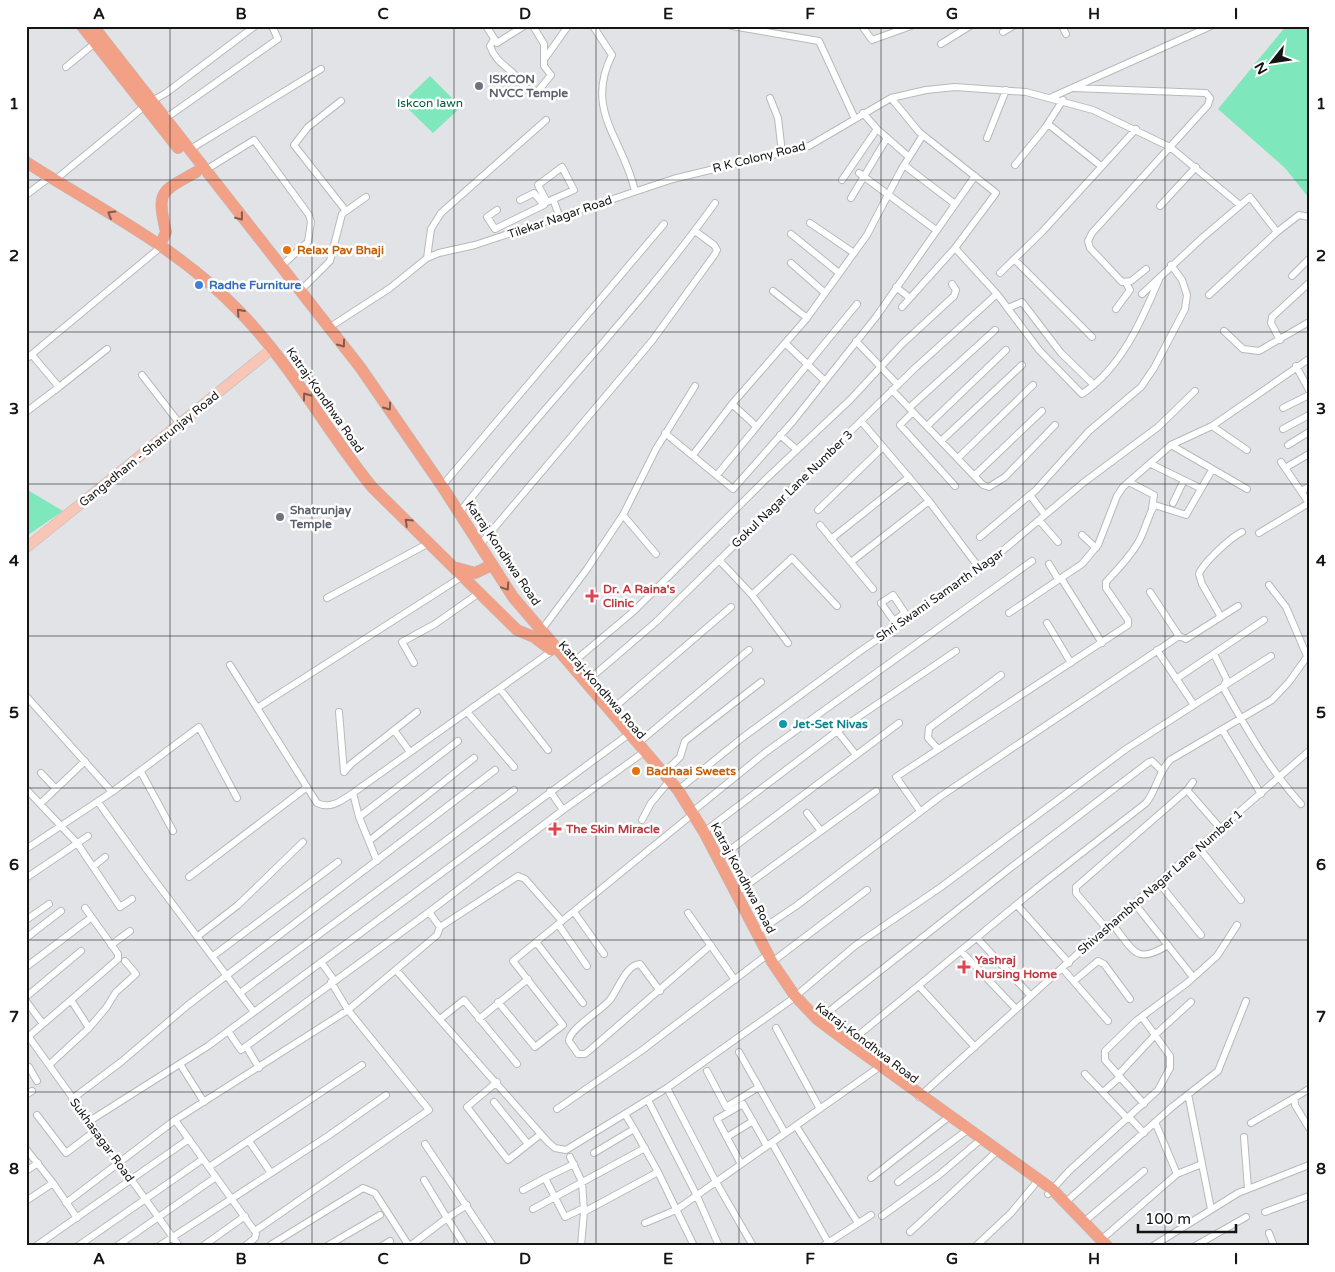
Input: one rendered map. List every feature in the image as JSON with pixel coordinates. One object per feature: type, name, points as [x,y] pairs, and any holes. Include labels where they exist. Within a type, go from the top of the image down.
[{"type":"highway","points":[[82,26],[149,103],[166,118],[189,150],[200,172]]},
{"type":"highway","points":[[93,26],[200,172]]},
{"type":"highway","name":"Katraj-Kondhwa Road","points":[[26,162],[160,246],[225,297],[272,349],[351,461],[372,487],[517,630],[538,634],[625,736],[640,750],[690,815],[767,960],[793,998],[818,1026],[875,1070],[919,1097],[1050,1192],[1102,1244]]},
{"type":"highway","points":[[160,246],[166,232],[161,212],[161,197],[165,190],[200,172]]},
{"type":"highway","name":"Katraj Kondhwa Road","points":[[200,172],[223,195],[360,367],[442,486],[479,546],[538,634],[571,664],[640,750],[664,773],[678,790],[690,815],[704,832],[736,893],[756,932],[767,960]]},
{"type":"highway","points":[[459,572],[475,574],[492,565]]},
{"type":"highway","name":"Katraj-Kondhwa Road","points":[[793,998],[818,1020],[946,1119],[980,1141],[1035,1184],[1066,1202],[1085,1221],[1102,1244]]},
{"type":"main road","name":"Gangadham - Shatrunjay Road","points":[[26,548],[272,349]]},
{"type":"street","points":[[26,195],[52,178],[149,103],[255,26]]},
{"type":"street","points":[[166,118],[278,39],[272,26]]},
{"type":"street","points":[[486,26],[497,43],[524,26]]},
{"type":"street","points":[[494,39],[490,46],[502,66],[512,73],[524,88],[538,91],[551,75],[544,66],[544,44],[532,26]]},
{"type":"street","points":[[546,57],[568,26]]},
{"type":"street","points":[[593,26],[612,55],[600,90],[601,101],[606,119],[630,170],[635,191]]},
{"type":"street","points":[[732,26],[819,41],[855,119]]},
{"type":"street","points":[[862,26],[872,40],[911,26]]},
{"type":"street","points":[[941,44],[970,26]]},
{"type":"street","points":[[1003,32],[1013,26]]},
{"type":"street","points":[[1062,26],[1066,34]]},
{"type":"street","points":[[1052,97],[1211,26]]},
{"type":"street","points":[[66,67],[95,43]]},
{"type":"street","points":[[189,150],[321,69]]},
{"type":"street","name":"R K Colony Road","points":[[635,191],[819,142],[863,113],[891,98],[956,87],[1006,90],[1052,97],[1093,110],[1170,147],[1240,205]]},
{"type":"street","points":[[1073,88],[1209,95],[1210,101],[1208,105],[1092,233],[1088,241],[1090,248],[1122,282],[1126,283],[1130,290],[1116,310]]},
{"type":"street","points":[[987,138],[1006,90]]},
{"type":"street","points":[[770,98],[778,118],[782,153]]},
{"type":"street","points":[[891,98],[923,135],[996,193],[956,248],[902,307]]},
{"type":"street","points":[[1015,165],[1048,124],[1063,100]]},
{"type":"street","points":[[340,101],[308,127],[294,145],[346,211]]},
{"type":"street","points":[[863,113],[877,129],[909,157]]},
{"type":"street","points":[[427,258],[431,229],[441,212],[546,120]]},
{"type":"street","points":[[1048,124],[1101,166]]},
{"type":"street","points":[[842,180],[877,129]]},
{"type":"street","points":[[1000,273],[1136,129]]},
{"type":"street","points":[[693,455],[732,404],[807,318],[840,273],[867,235],[904,165],[923,135]]},
{"type":"street","points":[[851,198],[887,138]]},
{"type":"street","points":[[200,172],[254,140],[309,215],[311,222],[308,242],[280,267]]},
{"type":"street","points":[[904,165],[954,204]]},
{"type":"street","points":[[562,167],[574,190],[553,199],[547,202],[538,185],[562,167]]},
{"type":"street","points":[[1160,206],[1196,167]]},
{"type":"street","points":[[859,173],[936,230]]},
{"type":"street","points":[[665,433],[733,489],[780,435],[856,341],[975,176]]},
{"type":"street","name":"Tilekar Nagar Road","points":[[330,327],[390,288],[427,258],[560,218],[635,191]]},
{"type":"street","points":[[497,210],[487,217],[495,229],[544,205],[534,193],[520,200]]},
{"type":"street","points":[[299,292],[330,262],[338,226],[346,211],[366,197]]},
{"type":"street","points":[[1142,294],[1171,265],[1250,197],[1277,232]]},
{"type":"street","points":[[553,199],[560,218]]},
{"type":"street","points":[[459,513],[695,231],[715,202]]},
{"type":"street","points":[[1209,295],[1277,232],[1299,215],[1309,216]]},
{"type":"street","points":[[518,218],[524,229]]},
{"type":"street","points":[[810,223],[854,253]]},
{"type":"street","points":[[442,486],[664,224]]},
{"type":"street","points":[[479,546],[652,341],[715,254],[717,250],[714,244],[695,231]]},
{"type":"street","points":[[791,234],[840,273]]},
{"type":"street","points":[[59,387],[29,357],[160,246]]},
{"type":"street","points":[[956,248],[1008,308],[1040,350],[1082,394],[1094,385],[1119,356],[1137,329],[1160,277]]},
{"type":"street","points":[[1014,259],[1092,337]]},
{"type":"street","points":[[1292,276],[1309,259]]},
{"type":"street","points":[[791,263],[825,293]]},
{"type":"street","points":[[980,537],[1030,495],[1089,430],[1141,387],[1154,368],[1185,309],[1188,295],[1182,280],[1171,265]]},
{"type":"street","points":[[1126,283],[1146,269]]},
{"type":"street","points":[[1280,340],[1271,322],[1272,317],[1309,282]]},
{"type":"street","points":[[571,664],[634,611],[796,449],[851,399],[881,366],[954,296],[956,290],[952,284]]},
{"type":"street","points":[[896,287],[910,298]]},
{"type":"street","points":[[773,290],[807,318]]},
{"type":"street","name":"Gokul Nagar Lane Number 3","points":[[586,682],[656,622],[892,390],[996,294]]},
{"type":"street","points":[[1008,308],[1022,302],[1061,353],[1094,385]]},
{"type":"street","points":[[717,475],[856,304]]},
{"type":"street","points":[[1224,331],[1243,349],[1254,352],[1266,349],[1309,322]]},
{"type":"street","points":[[955,486],[900,425],[911,410],[995,330]]},
{"type":"street","points":[[856,341],[898,385]]},
{"type":"street","points":[[785,343],[824,380]]},
{"type":"street","points":[[26,412],[107,349]]},
{"type":"street","points":[[926,426],[1006,350]]},
{"type":"street","points":[[1009,613],[1082,564],[1096,548],[1116,496],[1171,445],[1212,426],[1296,366],[1309,359]]},
{"type":"street","points":[[941,441],[1022,366]]},
{"type":"street","points":[[1296,366],[1306,376],[1309,390]]},
{"type":"street","points":[[142,375],[180,424]]},
{"type":"street","points":[[958,458],[1033,385]]},
{"type":"street","points":[[538,634],[587,569],[623,515],[665,433],[695,386]]},
{"type":"street","points":[[892,390],[984,485],[994,486],[1055,425]]},
{"type":"street","name":"Shri Swami Samarth Nagar","points":[[678,790],[742,738],[895,623],[980,569],[1045,515],[1158,428],[1195,391]]},
{"type":"street","points":[[1283,408],[1309,395]]},
{"type":"street","points":[[732,404],[756,426]]},
{"type":"street","points":[[975,475],[1042,410]]},
{"type":"street","points":[[1283,429],[1309,415]]},
{"type":"street","points":[[861,421],[929,501],[980,569]]},
{"type":"street","points":[[1212,426],[1247,450]]},
{"type":"street","points":[[1288,444],[1309,432]]},
{"type":"street","points":[[780,435],[796,449]]},
{"type":"street","points":[[1171,445],[1247,489]]},
{"type":"street","points":[[818,510],[883,447]]},
{"type":"street","points":[[1259,533],[1309,503],[1283,465],[1309,454]]},
{"type":"street","points":[[1151,464],[1200,488]]},
{"type":"street","points":[[1151,508],[1155,505],[1186,515],[1212,470]]},
{"type":"street","points":[[831,539],[909,477]]},
{"type":"street","points":[[1173,503],[1184,480]]},
{"type":"street","points":[[920,811],[896,777],[1102,643],[1129,623],[1105,584],[1138,543],[1149,521],[1154,495],[1129,482]]},
{"type":"street","points":[[1301,491],[1309,487]]},
{"type":"street","points":[[1030,495],[1045,515]]},
{"type":"street","points":[[851,562],[929,501]]},
{"type":"street","points":[[623,515],[656,554]]},
{"type":"street","points":[[1039,520],[1058,542]]},
{"type":"street","points":[[820,525],[873,589]]},
{"type":"street","points":[[1221,617],[1202,584],[1199,574],[1203,567],[1223,546],[1242,532]]},
{"type":"street","points":[[1082,535],[1096,548]]},
{"type":"street","points":[[327,598],[429,543]]},
{"type":"street","points":[[752,595],[792,558],[837,606]]},
{"type":"street","points":[[719,560],[752,595],[788,643]]},
{"type":"street","points":[[498,1002],[535,1047],[563,1025],[513,961],[766,752],[1032,560]]},
{"type":"street","points":[[1048,564],[1102,643]]},
{"type":"street","points":[[257,708],[459,572]]},
{"type":"street","points":[[849,1043],[1017,905],[1146,803],[1154,794],[1161,770],[1170,760],[1242,720],[1272,700],[1289,682],[1308,655],[1286,607],[1269,585]]},
{"type":"street","points":[[1150,592],[1179,636]]},
{"type":"street","points":[[414,663],[402,642],[435,624],[479,593]]},
{"type":"street","points":[[756,932],[796,906],[920,811],[1157,650],[1179,636],[1189,638],[1238,606]]},
{"type":"street","points":[[610,712],[731,607]]},
{"type":"street","points":[[1176,678],[1264,620]]},
{"type":"street","points":[[1047,623],[1071,662]]},
{"type":"street","points":[[228,1031],[241,1050],[428,912],[640,750],[749,650]]},
{"type":"street","points":[[1157,650],[1194,705]]},
{"type":"street","points":[[230,665],[317,803],[324,806],[333,805],[353,792],[468,713],[552,651]]},
{"type":"street","points":[[704,832],[838,732],[956,651]]},
{"type":"street","points":[[1214,654],[1227,680],[1223,687]]},
{"type":"street","points":[[396,970],[497,1082],[551,1146],[566,1150],[667,1088],[793,998],[856,945],[941,887],[1132,744],[1272,656]]},
{"type":"street","points":[[938,749],[928,738],[929,728],[1001,675]]},
{"type":"street","points":[[664,773],[680,757],[686,741],[761,682]]},
{"type":"street","points":[[1223,687],[1278,779],[1301,804]]},
{"type":"street","points":[[500,689],[548,750]]},
{"type":"street","points":[[26,696],[112,792]]},
{"type":"street","points":[[339,712],[344,772],[350,764],[417,712]]},
{"type":"street","points":[[468,713],[514,767]]},
{"type":"street","points":[[718,859],[899,723]]},
{"type":"street","points":[[26,850],[141,772],[199,727],[237,798]]},
{"type":"street","points":[[394,730],[410,752]]},
{"type":"street","points":[[1223,731],[1261,794]]},
{"type":"street","points":[[838,732],[856,755]]},
{"type":"street","points":[[88,1122],[180,1064],[228,1031],[625,736]]},
{"type":"street","points":[[360,817],[458,741]]},
{"type":"street","name":"Shivashambho Nagar Lane Number 1","points":[[919,1097],[1106,928],[1309,750]]},
{"type":"street","points":[[369,841],[474,758]]},
{"type":"street","points":[[40,804],[85,761]]},
{"type":"street","points":[[818,1020],[1002,874],[1149,762],[1152,761],[1161,770]]},
{"type":"street","points":[[72,1099],[121,1062],[188,1005],[495,770]]},
{"type":"street","points":[[41,772],[56,789]]},
{"type":"street","points":[[141,772],[173,831]]},
{"type":"street","points":[[1106,928],[1076,893],[1076,887],[1188,790],[1193,782]]},
{"type":"street","points":[[642,820],[651,803],[666,785]]},
{"type":"street","points":[[189,876],[307,786]]},
{"type":"street","points":[[26,789],[77,843],[120,907],[132,899]]},
{"type":"street","points":[[240,992],[514,790]]},
{"type":"street","points":[[1188,790],[1221,829]]},
{"type":"street","points":[[550,791],[563,810]]},
{"type":"street","points":[[736,893],[876,791]]},
{"type":"street","points":[[353,792],[360,817],[377,861]]},
{"type":"street","points":[[98,802],[254,1012]]},
{"type":"street","points":[[807,813],[821,831]]},
{"type":"street","points":[[26,878],[88,836]]},
{"type":"street","points":[[198,936],[238,905],[303,842]]},
{"type":"street","points":[[1199,848],[1240,900]]},
{"type":"street","points":[[94,866],[105,857]]},
{"type":"street","points":[[213,956],[338,862]]},
{"type":"street","points":[[66,1203],[175,1120],[348,1010],[437,935],[440,927],[518,876],[525,879],[560,923],[587,966]]},
{"type":"street","points":[[1159,883],[1201,935]]},
{"type":"street","points":[[557,1109],[655,1041],[735,980],[767,960],[867,890]]},
{"type":"street","points":[[26,920],[49,904]]},
{"type":"street","points":[[1134,904],[1194,977]]},
{"type":"street","points":[[1017,905],[1069,963]]},
{"type":"street","points":[[27,1035],[43,1024],[116,963],[118,959],[118,954],[84,908]]},
{"type":"street","points":[[26,938],[61,911]]},
{"type":"street","points":[[428,912],[440,927]]},
{"type":"street","points":[[574,912],[604,954]]},
{"type":"street","points":[[688,913],[735,980]]},
{"type":"street","points":[[26,967],[88,920]]},
{"type":"street","points":[[1144,1104],[1105,1060],[1105,1051],[1142,1017],[1194,977],[1217,956],[1237,925]]},
{"type":"street","points":[[1117,930],[1133,952],[1138,955],[1151,955],[1168,945]]},
{"type":"street","points":[[111,945],[130,931]]},
{"type":"street","points":[[977,938],[1031,996]]},
{"type":"street","points":[[536,942],[583,1003]]},
{"type":"street","points":[[660,991],[644,967],[640,964],[635,964],[630,968],[610,1000],[593,1017],[572,1031],[569,1041],[578,1054],[585,1054],[660,991],[711,945]]},
{"type":"street","points":[[26,997],[81,951]]},
{"type":"street","points":[[961,951],[1016,1009]]},
{"type":"street","points":[[49,1065],[89,1028],[106,1008],[116,992],[136,974],[125,961]]},
{"type":"street","points":[[254,1230],[429,1110],[348,1010],[321,962]]},
{"type":"street","points":[[1074,981],[1098,962],[1104,964],[1130,999]]},
{"type":"street","points":[[1062,968],[1108,1021]]},
{"type":"street","points":[[479,1019],[528,979]]},
{"type":"street","points":[[919,986],[975,1047]]},
{"type":"street","points":[[71,1000],[89,1028]]},
{"type":"street","points":[[440,1019],[464,1000],[517,1064]]},
{"type":"street","points":[[1066,1202],[1155,1122],[1188,1094],[1212,1078],[1218,1071],[1246,1000]]},
{"type":"street","points":[[26,1001],[43,1024]]},
{"type":"street","points":[[1103,1092],[1156,1034],[1192,1002]]},
{"type":"street","points":[[1050,1192],[1074,1166],[1158,1090],[1170,1068],[1170,1056],[1142,1017]]},
{"type":"street","points":[[776,1028],[820,1109]]},
{"type":"street","name":"Sukhasagar Road","points":[[27,1035],[179,1246]]},
{"type":"street","points":[[246,1046],[259,1068]]},
{"type":"street","points":[[739,1052],[785,1133]]},
{"type":"street","points":[[180,1064],[204,1102]]},
{"type":"street","points":[[209,1167],[362,1065]]},
{"type":"street","points":[[27,1067],[37,1081]]},
{"type":"street","points":[[645,1223],[676,1210],[875,1070]]},
{"type":"street","points":[[707,1071],[726,1107],[759,1087]]},
{"type":"street","points":[[1085,1074],[1144,1132]]},
{"type":"street","points":[[497,1082],[467,1107],[508,1160],[541,1134]]},
{"type":"street","points":[[667,1088],[716,1182],[753,1246]]},
{"type":"street","points":[[1251,1123],[1309,1089]]},
{"type":"street","points":[[1188,1094],[1211,1209]]},
{"type":"street","points":[[159,1246],[386,1096]]},
{"type":"street","points":[[1294,1098],[1295,1105],[1309,1128]]},
{"type":"street","points":[[648,1100],[697,1196],[719,1246]]},
{"type":"street","points":[[494,1102],[528,1144]]},
{"type":"street","points":[[741,1164],[717,1119],[743,1104],[769,1144],[826,1244],[870,1215]]},
{"type":"street","points":[[625,1114],[658,1172],[694,1246]]},
{"type":"street","points":[[37,1115],[66,1153],[95,1131]]},
{"type":"street","points":[[871,1178],[946,1119]]},
{"type":"street","points":[[175,1120],[254,1230],[255,1238],[245,1246]]},
{"type":"street","points":[[727,1137],[753,1121]]},
{"type":"street","points":[[1155,1122],[1177,1174]]},
{"type":"street","points":[[796,1126],[858,1223]]},
{"type":"street","points":[[594,1153],[634,1129]]},
{"type":"street","points":[[898,1182],[966,1131]]},
{"type":"street","points":[[1244,1137],[1248,1190]]},
{"type":"street","points":[[36,1246],[130,1178],[189,1139]]},
{"type":"street","points":[[249,1141],[271,1173]]},
{"type":"street","points":[[882,1216],[939,1175],[980,1141]]},
{"type":"street","points":[[425,1144],[493,1246]]},
{"type":"street","points":[[533,1209],[645,1148]]},
{"type":"street","points":[[26,1149],[53,1183],[76,1218]]},
{"type":"street","points":[[910,1232],[995,1153]]},
{"type":"street","points":[[570,1157],[582,1182],[584,1210],[581,1246]]},
{"type":"street","points":[[78,1246],[203,1159]]},
{"type":"street","points":[[26,1171],[38,1163]]},
{"type":"street","points":[[523,1190],[574,1164]]},
{"type":"street","points":[[1102,1244],[1177,1174],[1202,1164]]},
{"type":"street","points":[[1153,1246],[1211,1209],[1248,1190],[1309,1165]]},
{"type":"street","points":[[1085,1221],[1144,1170]]},
{"type":"street","points":[[545,1178],[565,1216],[584,1210],[658,1172]]},
{"type":"street","points":[[116,1246],[216,1177]]},
{"type":"street","points":[[424,1180],[465,1246]]},
{"type":"street","points":[[26,1201],[53,1183]]},
{"type":"street","points":[[976,1246],[1011,1213],[1035,1184]]},
{"type":"street","points":[[269,1246],[363,1188],[375,1193],[410,1246],[467,1205]]},
{"type":"street","points":[[1265,1212],[1309,1196]]},
{"type":"street","points":[[327,1246],[380,1215]]},
{"type":"street","points":[[204,1246],[245,1216]]},
{"type":"street","points":[[1195,1246],[1246,1217]]},
{"type":"street","points":[[1270,1233],[1274,1246]]},
{"type":"street","points":[[382,1246],[390,1241]]},
{"type":"green space","points":[[1286,26],[1309,26],[1309,198],[1285,168],[1218,109]]},
{"type":"green space","name":"Iskcon lawn","points":[[430,76],[461,107],[433,133],[402,103]]},
{"type":"green space","points":[[26,489],[63,511],[28,535],[26,534]]},
{"type":"place","name":"ISKCON NVCC Temple","points":[[479,86]]},
{"type":"place","name":"Relax Pav Bhaji","points":[[287,250]]},
{"type":"place","name":"Radhe Furniture","points":[[199,285]]},
{"type":"place","name":"Shatrunjay Temple","points":[[280,517]]},
{"type":"place","name":"Dr. A Raina's Clinic","points":[[592,596]]},
{"type":"place","name":"Jet-Set Nivas","points":[[783,724]]},
{"type":"place","name":"Badhaai Sweets","points":[[636,771]]},
{"type":"place","name":"The Skin Miracle","points":[[555,829]]},
{"type":"place","name":"Yashraj Nursing Home","points":[[964,967]]}]
